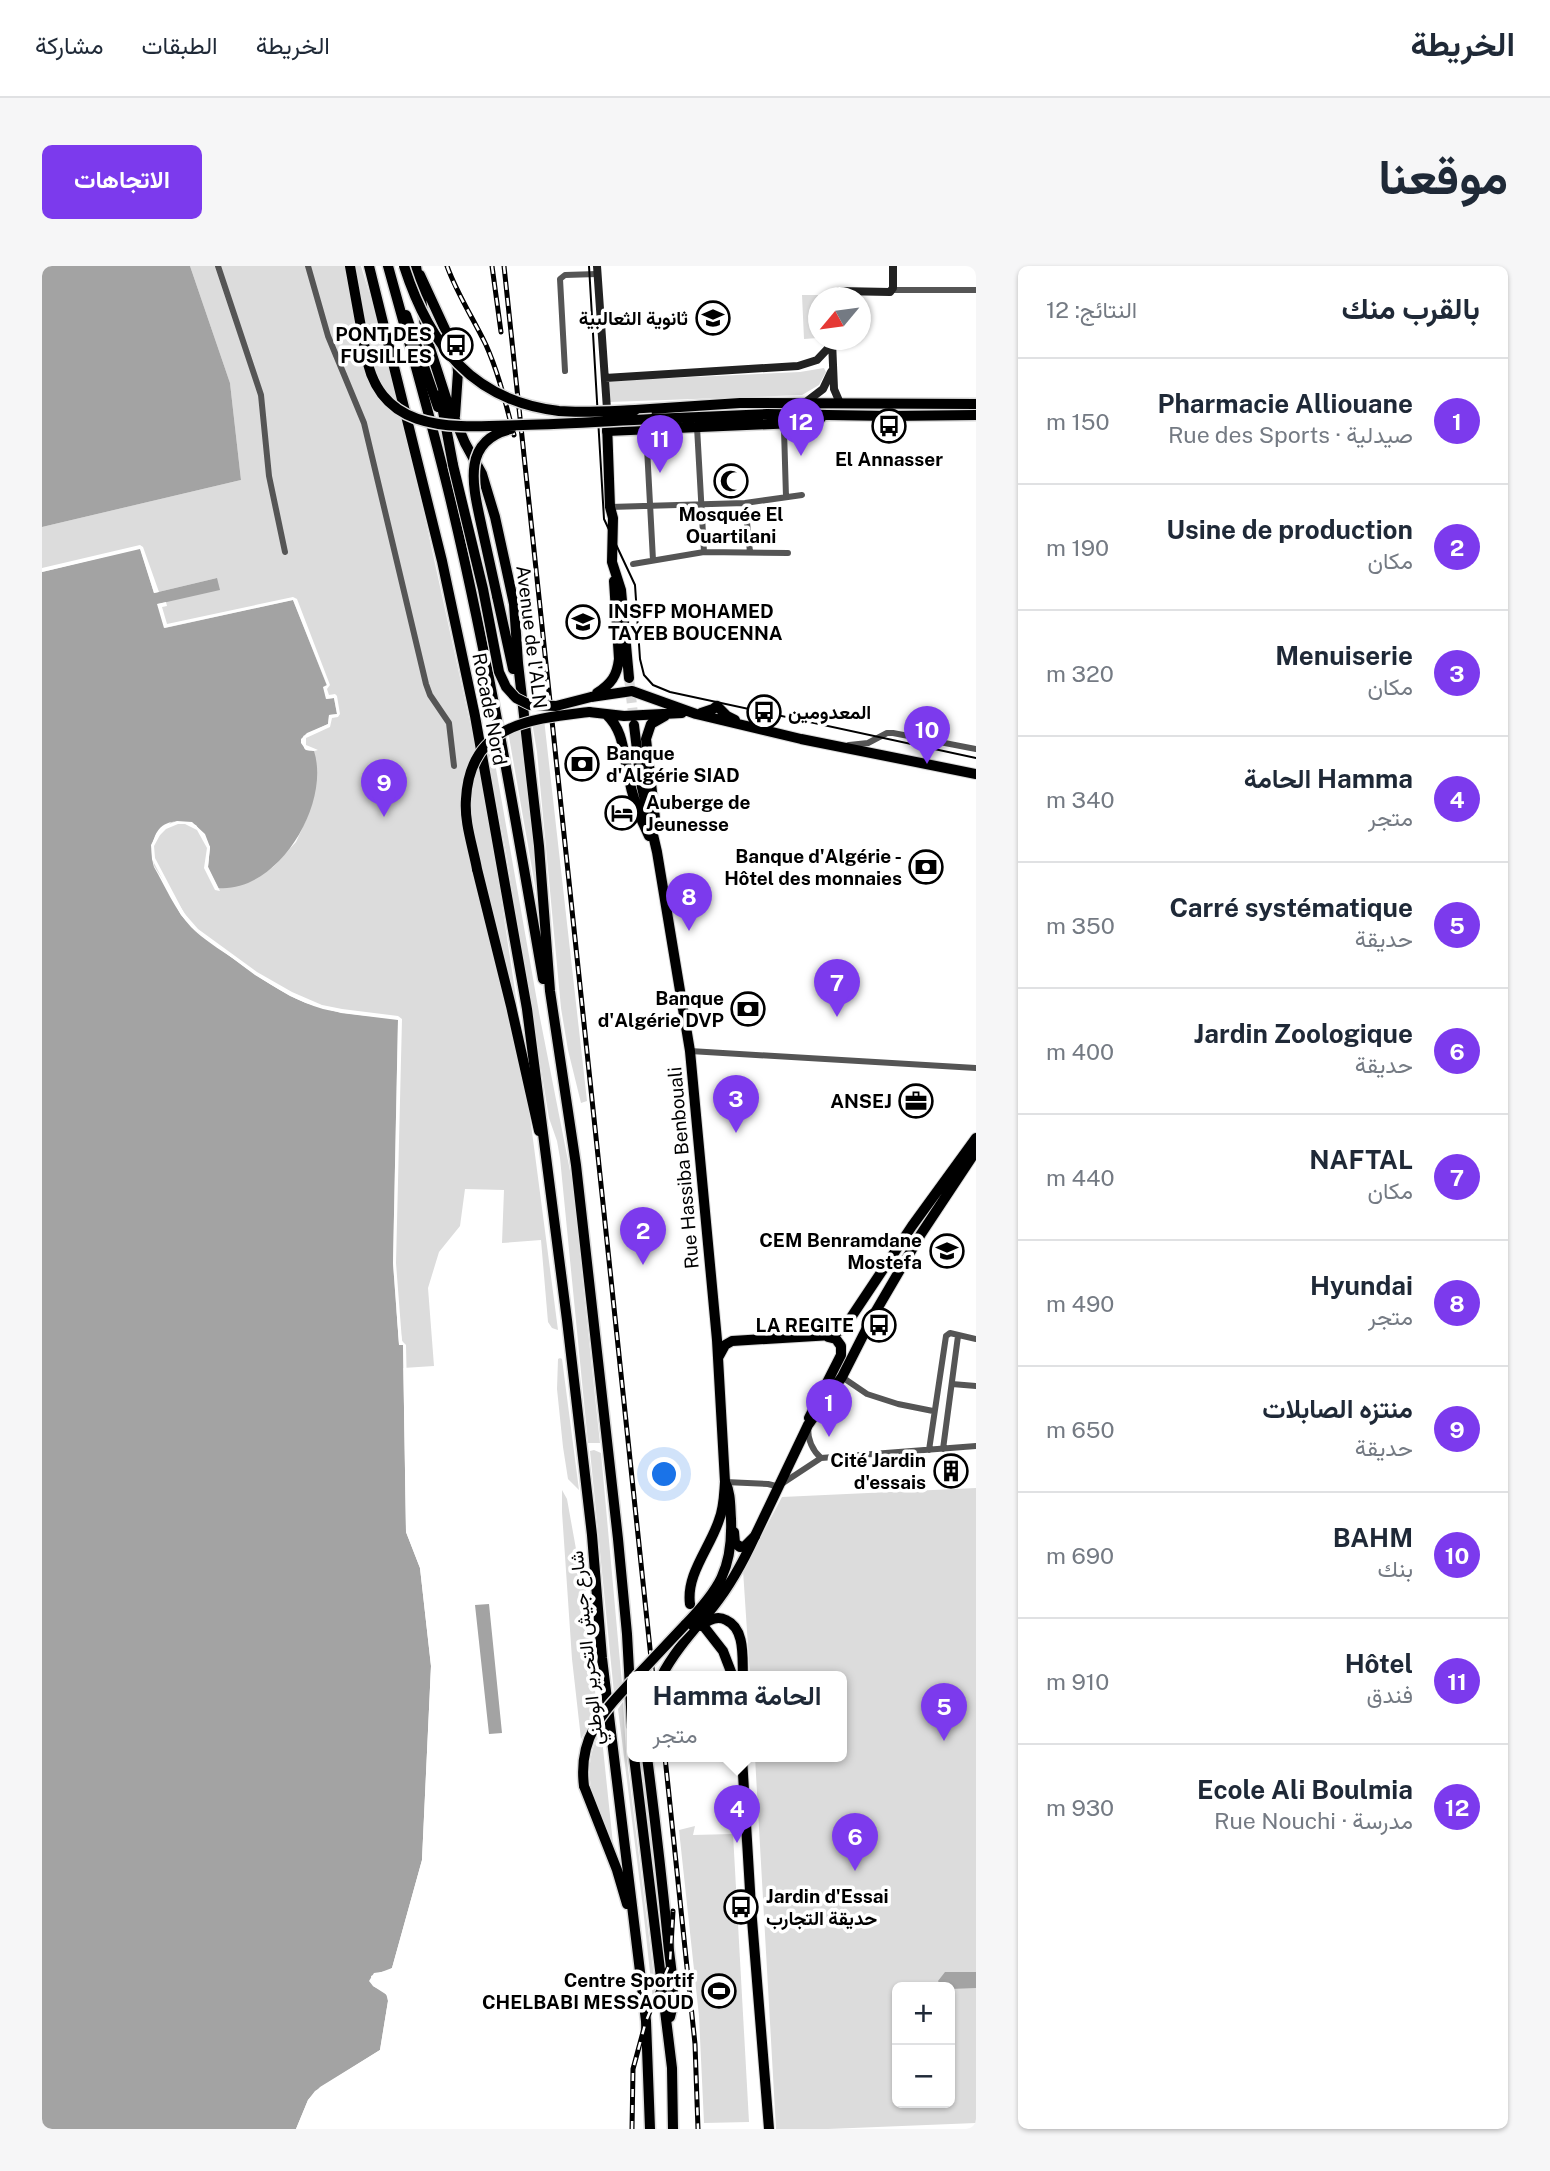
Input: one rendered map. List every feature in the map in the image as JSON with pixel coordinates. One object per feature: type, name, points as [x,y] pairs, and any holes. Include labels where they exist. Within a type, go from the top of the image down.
[{"type":"highway","points":[[351,266],[372,377],[381,393],[396,408],[437,425],[649,424],[697,427],[811,421],[834,414]]},
{"type":"highway","name":"Rocade Nord","points":[[369,266],[442,561],[475,716],[527,1009],[546,1165]]},
{"type":"highway","points":[[412,266],[419,307],[437,340],[463,369],[483,384],[530,405],[559,411],[635,410],[740,403],[976,404]]},
{"type":"highway","points":[[412,266],[456,353],[458,372],[455,418]]},
{"type":"highway","name":"Avenue de l'ALN","points":[[412,266],[427,339],[447,401],[482,474],[514,604],[551,991],[562,1067]]},
{"type":"highway","name":"Rocade Nord","points":[[389,269],[453,508],[493,699],[531,905],[553,1047],[562,1067]]},
{"type":"highway","points":[[427,339],[453,465]]},
{"type":"highway","points":[[607,431],[649,424],[767,414],[976,418]]},
{"type":"highway","points":[[523,713],[472,485],[472,466],[480,449],[493,436],[507,429],[542,425]]},
{"type":"highway","name":"شارع جيش التحرير الوطني","points":[[562,1067],[579,1190],[618,1539],[629,1671]]},
{"type":"highway","name":"شارع جيش التحرير الوطني","points":[[546,1165],[589,1508],[603,1658],[646,2021],[650,2129]]},
{"type":"highway","points":[[642,1671],[704,1605],[723,1575],[731,1549],[730,1494],[725,1482]]},
{"type":"highway","points":[[665,1671],[724,1591],[755,1536]]},
{"type":"highway","points":[[627,1686],[593,1728],[583,1762],[584,1786],[617,1870],[637,1940]]},
{"type":"highway","points":[[635,1762],[672,2068],[673,2129]]},
{"type":"highway","points":[[648,1762],[670,1963],[672,2006],[667,2023]]},
{"type":"main road","points":[[871,292],[892,290],[893,266]]},
{"type":"main road","points":[[389,269],[435,395],[483,589],[499,672],[506,687],[516,698],[530,705],[556,706],[632,691],[696,714],[976,774]]},
{"type":"main road","points":[[591,697],[609,685],[618,670],[619,659],[612,562],[613,518],[610,507],[607,408],[597,270]]},
{"type":"main road","points":[[806,365],[820,357],[825,350]]},
{"type":"main road","points":[[832,350],[834,389],[840,403]]},
{"type":"main road","points":[[605,378],[815,365],[833,360]]},
{"type":"main road","points":[[806,402],[826,385],[833,360]]},
{"type":"main road","points":[[612,562],[621,590],[629,678]]},
{"type":"main road","points":[[546,1165],[477,869],[465,800],[469,778],[477,757],[491,741],[521,722],[589,712],[636,716],[696,714]]},
{"type":"main road","points":[[657,852],[655,807],[646,739],[652,724],[671,713]]},
{"type":"main road","points":[[606,714],[620,734],[638,814],[657,852]]},
{"type":"main road","points":[[634,725],[641,783],[657,852]]},
{"type":"main road","name":"Rue Hassiba Benbouali","points":[[657,852],[690,1051],[718,1360],[725,1482],[721,1517],[693,1576],[690,1604]]},
{"type":"main road","points":[[718,1360],[728,1342],[825,1336],[838,1333],[844,1328],[912,1226],[976,1138]]},
{"type":"main road","points":[[731,1527],[735,1543],[740,1547],[745,1546],[755,1536],[808,1425],[842,1377],[873,1316],[921,1234],[976,1151]]},
{"type":"main road","points":[[808,1425],[810,1413],[841,1355],[842,1346],[835,1339],[825,1336]]},
{"type":"main road","points":[[685,1641],[712,1619],[721,1618],[729,1622],[740,1638],[743,1671]]},
{"type":"main road","points":[[705,1628],[723,1651],[731,1671]]},
{"type":"main road","points":[[742,1762],[769,2129]]},
{"type":"street","points":[[218,266],[262,401],[269,476],[285,552]]},
{"type":"street","points":[[308,266],[328,336],[364,423],[426,684],[430,695],[449,723],[454,766]]},
{"type":"street","points":[[565,371],[560,279],[565,275],[597,270]]},
{"type":"street","points":[[892,290],[976,290]]},
{"type":"street","points":[[649,424],[653,560]]},
{"type":"street","points":[[697,427],[704,552]]},
{"type":"street","points":[[784,429],[786,497]]},
{"type":"street","points":[[610,507],[745,503],[802,495]]},
{"type":"street","points":[[745,503],[750,552]]},
{"type":"street","points":[[633,564],[704,552],[788,552]]},
{"type":"street","points":[[837,746],[860,744],[893,733],[976,749]]},
{"type":"street","points":[[690,1051],[976,1068]]},
{"type":"street","points":[[929,1450],[946,1336],[950,1334],[976,1339]]},
{"type":"street","points":[[943,1449],[958,1336]]},
{"type":"street","points":[[842,1377],[867,1394],[933,1411]]},
{"type":"street","points":[[952,1384],[976,1386]]},
{"type":"street","points":[[808,1425],[814,1452],[821,1458]]},
{"type":"street","points":[[725,1482],[781,1485],[821,1458],[976,1446]]},
{"type":"shaded area","points":[[42,266],[190,266],[230,383],[241,480],[42,527]]},
{"type":"shaded area","points":[[190,266],[361,266],[375,312],[425,518],[475,746],[501,898],[520,1024],[488,928],[529,1109],[558,1330],[552,1328],[548,1322],[541,1240],[502,1243],[504,1190],[465,1189],[460,1226],[439,1252],[428,1288],[434,1366],[403,1368],[403,1345],[341,1013],[290,996],[196,931],[154,866],[151,845],[171,822],[192,822],[208,840],[208,867],[219,888],[227,888],[273,867],[296,842],[307,818],[316,785],[311,751],[164,628],[157,604],[217,578],[154,593],[139,549],[42,572],[42,527],[241,480],[230,383]]},
{"type":"shaded area","points":[[802,295],[808,295],[808,339],[804,339]]},
{"type":"shaded area","points":[[824,368],[826,372],[819,385],[802,395],[609,402],[609,381],[800,372]]},
{"type":"shaded area","points":[[140,548],[154,593],[217,578],[220,590],[158,604],[165,628],[293,600],[327,686],[327,699],[334,698],[337,714],[329,715],[328,724],[303,736],[304,748],[314,751],[317,772],[315,795],[307,819],[295,841],[279,861],[261,876],[240,886],[218,888],[208,867],[210,847],[196,825],[175,822],[165,824],[156,834],[152,847],[154,867],[191,927],[287,994],[323,1009],[398,1019],[393,1263],[399,1344],[403,1345],[406,1532],[420,1568],[431,1666],[422,1860],[392,1968],[371,1976],[373,1986],[385,1993],[388,2001],[380,2050],[320,2087],[308,2100],[296,2129],[42,2129],[42,572]]},
{"type":"shaded area","points":[[544,719],[587,1101],[581,1103],[561,1008],[532,722]]},
{"type":"shaded area","points":[[519,725],[539,897],[508,731]]},
{"type":"shaded area","points":[[492,746],[572,1181],[600,1443],[588,1443],[560,1158],[549,1118],[487,752]]},
{"type":"shaded area","points":[[560,1358],[579,1490],[568,1479],[563,1447],[557,1389]]},
{"type":"shaded area","points":[[590,1451],[601,1453],[622,1684],[614,1693]]},
{"type":"shaded area","points":[[976,1488],[976,2123],[776,2129],[755,1762],[847,1762],[847,1671],[750,1671],[743,1570],[782,1497]]},
{"type":"shaded area","points":[[562,1490],[567,1499],[576,1549],[584,1572],[597,1712],[581,1739],[572,1659]]},
{"type":"shaded area","points":[[489,1604],[502,1733],[489,1734],[475,1605]]},
{"type":"shaded area","points":[[623,1702],[627,1762],[656,1993],[653,2000],[643,1908],[618,1709]]},
{"type":"shaded area","points":[[601,1729],[613,1844],[599,1815],[591,1787],[591,1759]]},
{"type":"shaded area","name":"Centre Sportif CHELBABI MESSAOUD","points":[[695,1826],[693,1835],[733,1834],[749,2122],[704,2123],[699,2016],[679,1830]]},
{"type":"shaded area","points":[[945,1972],[976,1972],[976,1988],[955,1989],[955,1982],[938,1981]]},
{"type":"pier","points":[[140,545],[159,592],[154,593],[140,549],[42,572],[42,568]]},
{"type":"pier","points":[[293,597],[297,599],[330,685],[327,689],[329,695],[337,696],[340,714],[332,718],[330,727],[306,738],[306,745],[318,750],[314,751],[306,750],[301,739],[307,733],[328,724],[329,715],[337,714],[334,698],[326,699],[323,687],[327,685],[293,600],[164,628],[157,604],[166,602],[167,606],[162,607],[167,624]]},
{"type":"pier","points":[[177,821],[192,822],[205,834],[210,847],[208,867],[220,891],[215,890],[204,868],[207,848],[197,830],[185,824],[166,829],[154,846],[155,858],[184,913],[198,929],[257,972],[292,992],[322,1005],[398,1016],[402,1019],[396,1263],[402,1341],[406,1345],[410,1531],[424,1567],[434,1666],[426,1860],[396,1970],[390,1975],[375,1976],[373,1981],[391,1993],[392,2000],[383,2052],[317,2093],[300,2129],[296,2129],[308,2100],[315,2091],[380,2050],[388,2001],[387,1995],[369,1981],[374,1973],[392,1968],[422,1860],[431,1666],[420,1568],[406,1532],[403,1345],[399,1345],[393,1263],[398,1020],[341,1013],[290,996],[255,975],[196,931],[181,915],[152,859],[151,845],[157,833],[164,826]]},
{"type":"tunnel","points":[[629,678],[634,723]]},
{"type":"tram line","points":[[589,266],[604,519],[635,585],[640,659],[644,675],[653,685],[670,692],[976,758]]},
{"type":"railway","points":[[447,266],[491,356],[514,435]]},
{"type":"railway","points":[[492,266],[501,332]]},
{"type":"railway","points":[[504,266],[652,1671]]},
{"type":"railway","points":[[666,1762],[695,2044],[698,2129]]},
{"type":"railway","points":[[632,2129],[633,2069],[646,2021],[670,1963],[673,1911]]},
{"type":"place","name":"ثانوية الثعالبية","points":[[713,318]]},
{"type":"place","name":"PONT DES FUSILLES","points":[[456,345]]},
{"type":"place","name":"El Annasser","points":[[889,426]]},
{"type":"place","name":"Ecole Ali Boulmia","points":[[801,456]]},
{"type":"place","name":"Hôtel","points":[[660,473]]},
{"type":"place","name":"Mosquée El Ouartilani","points":[[731,481]]},
{"type":"place","name":"INSFP MOHAMED TAYEB BOUCENNA","points":[[583,622]]},
{"type":"place","name":"المعدومين","points":[[764,712]]},
{"type":"place","name":"Banque d'Algérie SIAD","points":[[582,764]]},
{"type":"place","name":"BAHM","points":[[927,764]]},
{"type":"place","name":"Auberge de Jeunesse","points":[[622,813]]},
{"type":"place","name":"منتزه الصابلات","points":[[384,817]]},
{"type":"place","name":"Banque d'Algérie - Hôtel des monnaies","points":[[926,867]]},
{"type":"place","name":"Hyundai","points":[[689,931]]},
{"type":"place","name":"Banque d'Algérie DVP","points":[[748,1009]]},
{"type":"place","name":"NAFTAL","points":[[837,1017]]},
{"type":"place","name":"ANSEJ","points":[[916,1101]]},
{"type":"place","name":"Menuiserie","points":[[736,1133]]},
{"type":"place","name":"CEM Benramdane Mostefa","points":[[947,1251]]},
{"type":"place","name":"Usine de production","points":[[643,1265]]},
{"type":"place","name":"LA REGITE","points":[[879,1325]]},
{"type":"place","name":"Pharmacie Alliouane","points":[[829,1437]]},
{"type":"place","name":"Cité Jardin d'essais","points":[[951,1471]]},
{"type":"place","name":"Carré systématique","points":[[944,1741]]},
{"type":"place","name":"Hamma الحامة","points":[[737,1843]]},
{"type":"place","name":"Jardin Zoologique","points":[[855,1871]]},
{"type":"place","name":"Jardin d'Essai حديقة التجارب","points":[[741,1907]]},
{"type":"place","name":"Centre Sportif CHELBABI MESSAOUD","points":[[719,1991]]}]
